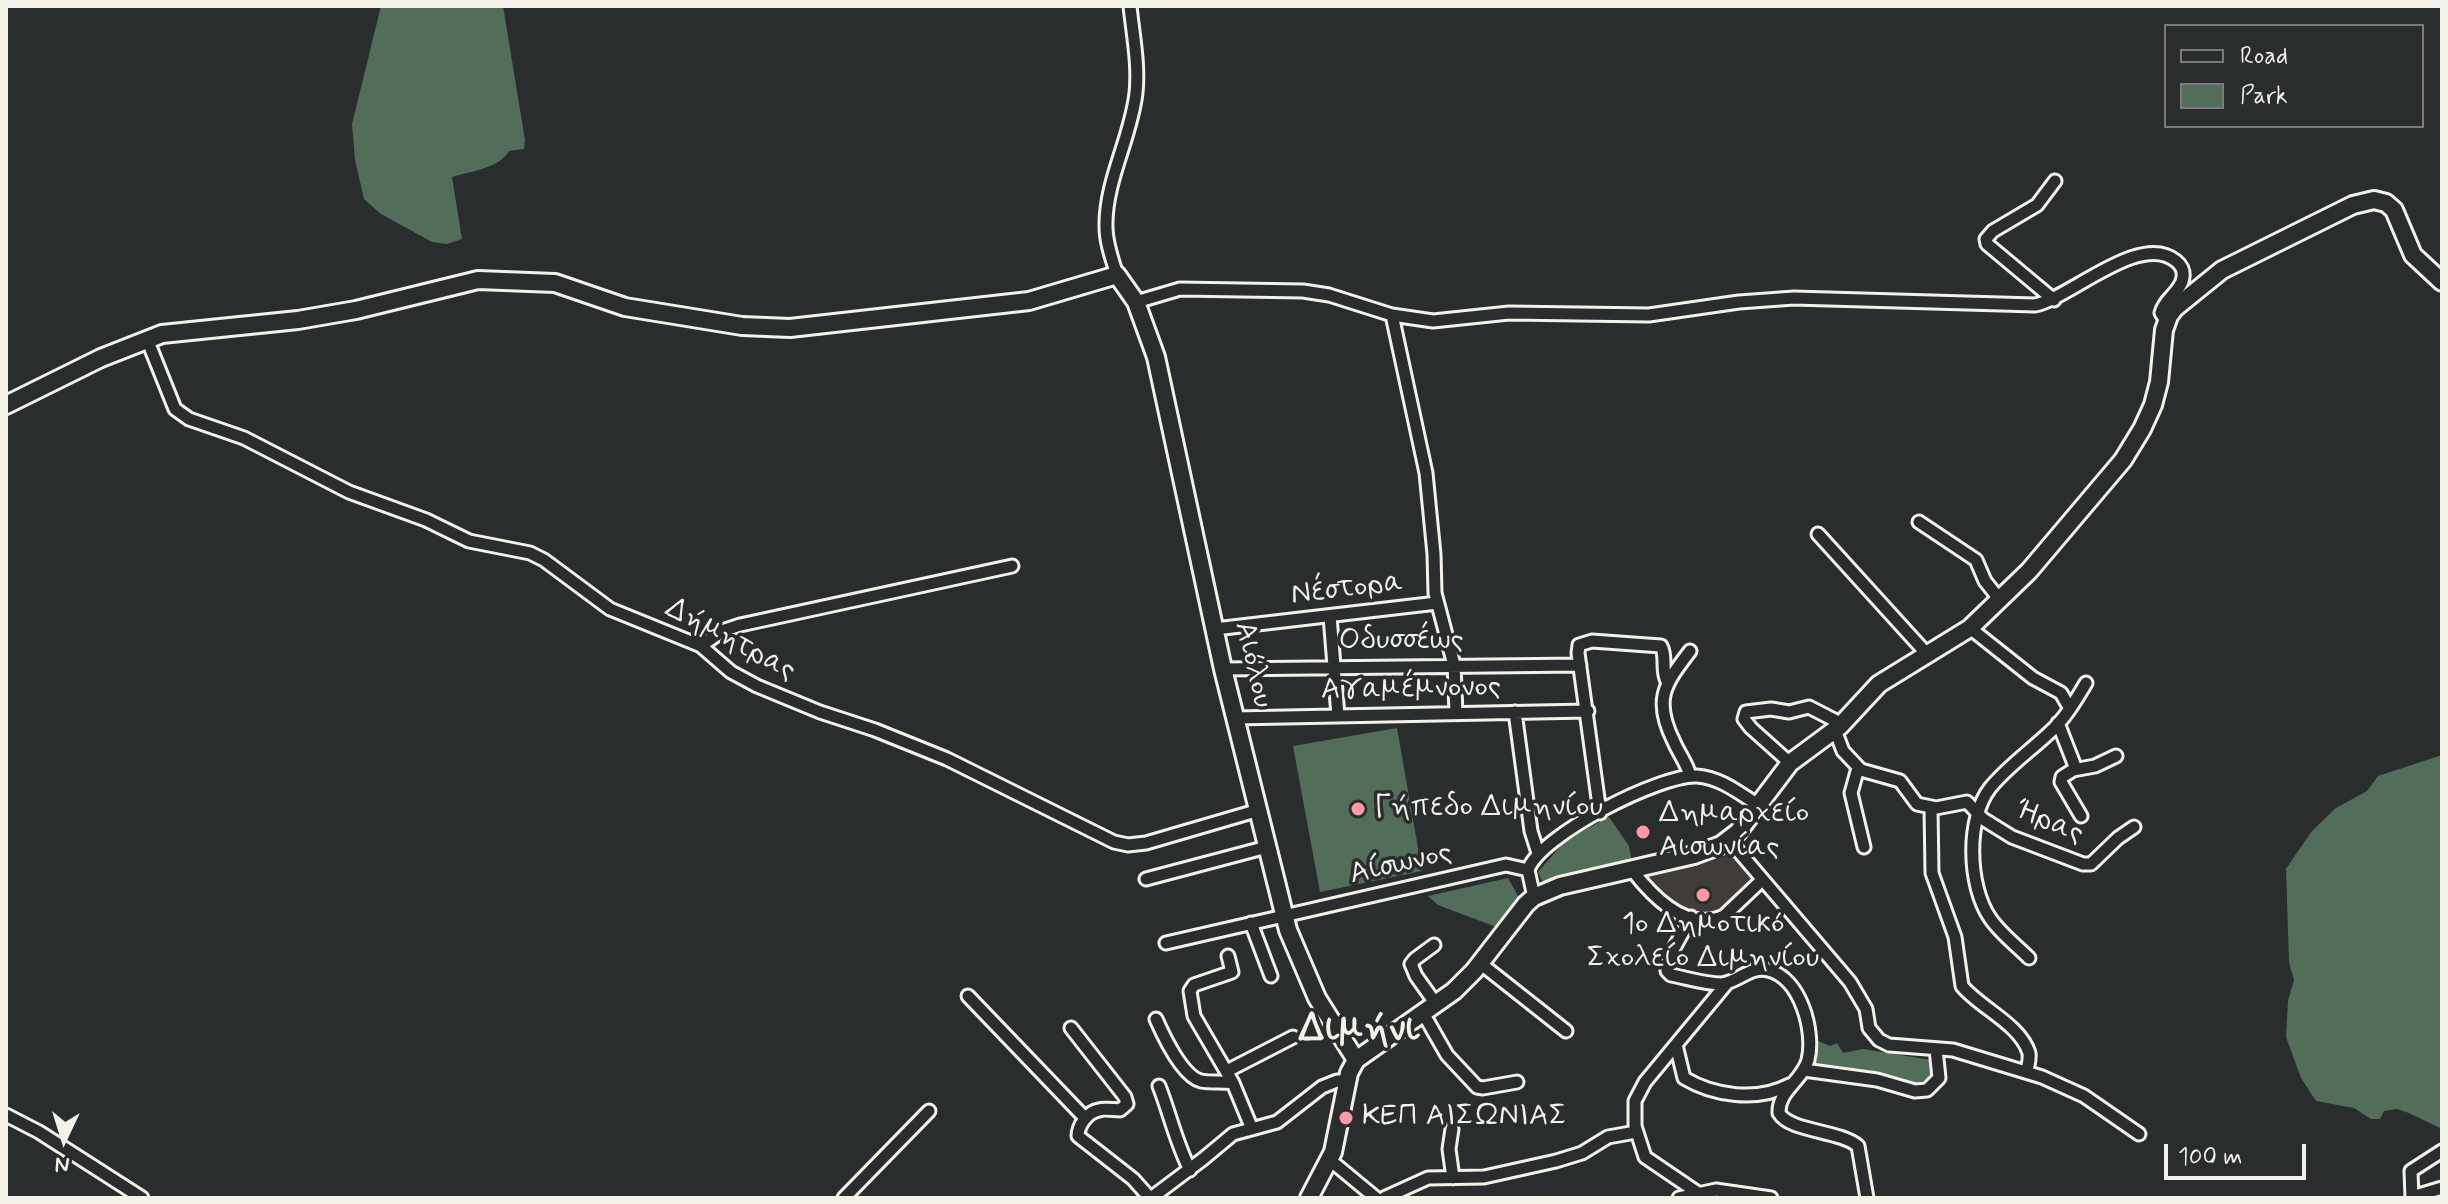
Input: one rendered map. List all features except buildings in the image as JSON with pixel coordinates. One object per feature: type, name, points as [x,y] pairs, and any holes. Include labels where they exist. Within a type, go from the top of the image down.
[{"type":"street","points":[[6,405],[101,358],[175,331],[271,324],[325,316],[478,280],[555,283],[625,307],[742,326],[790,328],[1029,301],[1117,275],[1108,248],[1106,229],[1108,201],[1135,96],[1137,72],[1130,6]]},
{"type":"street","points":[[2054,300],[1987,244],[1986,239],[1993,231],[2037,205],[2055,181]]},
{"type":"street","points":[[1309,1198],[1330,1160],[1348,1081],[1356,1060],[1460,986],[1513,917],[1534,897],[1560,886],[1707,851],[1729,840],[1790,763],[1839,727],[1885,679],[1970,628],[2029,571],[2123,460],[2142,429],[2157,391],[2167,322],[2175,308],[2222,270],[2366,201],[2380,201],[2394,210],[2413,255],[2442,282]]},
{"type":"street","points":[[1136,302],[1180,289],[1303,291],[1329,295],[1392,315],[1433,321],[1509,313],[1637,315],[1794,298],[2035,305],[2054,300],[2109,266],[2137,256],[2161,255],[2176,261],[2184,276],[2163,306],[2161,313],[2167,322]]},
{"type":"street","name":"Αιόλου","points":[[1117,275],[1136,302],[1156,357],[1223,669],[1284,916],[1307,977],[1356,1060]]},
{"type":"street","points":[[1392,315],[1426,473],[1437,603],[1454,665],[1456,713]]},
{"type":"street","name":"Δήμητρας","points":[[147,339],[175,409],[181,415],[232,432],[349,492],[426,520],[469,541],[530,553],[610,609],[701,646],[731,672],[757,686],[947,759],[1120,844],[1146,843],[1259,810]]},
{"type":"street","points":[[1919,522],[1976,560],[1985,581],[2000,600]]},
{"type":"street","points":[[1818,534],[1927,654]]},
{"type":"street","points":[[701,646],[722,631],[779,615],[1012,566]]},
{"type":"street","name":"Νέστορα","points":[[1215,629],[1437,603]]},
{"type":"street","points":[[1330,616],[1338,716]]},
{"type":"street","points":[[1970,628],[2029,675],[2061,693],[2069,707]]},
{"type":"street","points":[[1600,813],[1578,649],[1581,643],[1592,641],[1661,646],[1667,681]]},
{"type":"street","points":[[1690,651],[1667,681],[1662,708],[1690,776]]},
{"type":"street","name":"Οδυσσέως","points":[[1223,669],[1580,665]]},
{"type":"street","points":[[2029,958],[1989,916],[1974,879],[1973,852],[1978,813],[1991,788],[2058,723],[2086,683]]},
{"type":"street","points":[[1790,763],[1751,728],[1744,719],[1746,712],[1771,709],[1789,712],[1809,707],[1835,718],[1843,751],[1858,768],[1865,773],[1900,781],[1913,801],[1931,808],[1932,873],[1955,937],[1962,986],[2024,1043],[2029,1053],[2027,1071]]},
{"type":"street","name":"Αγαμέμνονος","points":[[1235,718],[1588,711]]},
{"type":"street","points":[[1515,712],[1531,831],[1538,853]]},
{"type":"street","points":[[2058,723],[2076,769]]},
{"type":"street","points":[[2081,816],[2061,782],[2062,777],[2116,756]]},
{"type":"street","points":[[1858,768],[1851,793],[1864,847]]},
{"type":"street","points":[[1534,897],[1528,870],[1538,853],[1558,836],[1660,783],[1690,776],[1721,782],[1758,805]]},
{"type":"street","name":"Ήρας","points":[[1931,808],[1967,802],[2020,841],[2089,865],[2134,827]]},
{"type":"street","points":[[1729,840],[1856,991],[1866,1009],[1869,1028],[1876,1038],[1889,1045],[1953,1050],[2027,1071],[2084,1096],[2139,1134]]},
{"type":"street","points":[[1146,879],[1267,847]]},
{"type":"street","name":"Αίσωνος","points":[[1166,943],[1506,865],[1528,870]]},
{"type":"street","points":[[1632,870],[1655,898],[1667,907],[1691,917],[1710,920],[1724,916],[1762,880]]},
{"type":"street","points":[[1691,917],[1674,948],[1667,971],[1671,975],[1708,983],[1727,983],[1757,970],[1768,970],[1787,983],[1809,1025],[1810,1044],[1802,1074],[1779,1101],[1780,1117],[1786,1122],[1855,1142],[1861,1154],[1861,1173],[1867,1198]]},
{"type":"street","points":[[1251,923],[1271,976]]},
{"type":"street","points":[[1434,945],[1411,964],[1438,1042],[1474,1085],[1483,1088],[1517,1082]]},
{"type":"street","points":[[1228,956],[1232,972],[1194,985],[1190,991],[1194,1016],[1227,1071],[1252,1129]]},
{"type":"street","points":[[1480,963],[1566,1031]]},
{"type":"street","points":[[1698,1193],[1642,1153],[1634,1115],[1638,1093],[1727,983]]},
{"type":"street","points":[[968,996],[1085,1118]]},
{"type":"street","points":[[1156,1019],[1170,1050],[1195,1078],[1233,1083]]},
{"type":"street","points":[[1071,1028],[1127,1102],[1123,1109],[1098,1110],[1085,1118],[1077,1130],[1080,1139],[1133,1179],[1151,1198],[1233,1134],[1282,1119],[1328,1084],[1348,1081]]},
{"type":"street","points":[[1227,1071],[1293,1037]]},
{"type":"street","points":[[1676,1045],[1684,1078],[1713,1090],[1738,1095],[1777,1091],[1802,1074],[1877,1080],[1911,1091],[1923,1091],[1939,1078],[1936,1049]]},
{"type":"street","points":[[1159,1086],[1174,1125],[1177,1144],[1190,1170]]},
{"type":"street","points":[[844,1198],[929,1111]]},
{"type":"street","points":[[6,1115],[39,1132],[142,1198]]},
{"type":"street","points":[[1452,1129],[1449,1149],[1453,1178]]},
{"type":"street","points":[[1384,1198],[1416,1182],[1433,1178],[1484,1177],[1556,1161],[1582,1153],[1608,1137],[1636,1132]]},
{"type":"street","points":[[2442,1151],[2411,1171],[2412,1198],[2442,1188]]},
{"type":"street","points":[[1330,1160],[1376,1198]]},
{"type":"street","points":[[1679,1198],[1724,1190],[1771,1198]]},
{"type":"shaded area","name":"1ο Δημοτικό Σχολείο Διμηνίου","points":[[1731,855],[1756,882],[1717,914],[1678,907],[1648,877]]},
{"type":"green space","points":[[381,6],[503,6],[524,149],[509,151],[491,166],[452,177],[462,239],[447,244],[432,242],[381,214],[364,199],[355,160],[352,124]]},
{"type":"green space","name":"Γήπεδο Διμηνίου","points":[[1397,728],[1422,871],[1320,892],[1293,746]]},
{"type":"green space","points":[[2442,755],[2442,1129],[2397,1109],[2384,1111],[2380,1119],[2371,1119],[2354,1108],[2316,1101],[2301,1078],[2286,1037],[2288,1001],[2294,980],[2289,962],[2286,869],[2311,832],[2336,808],[2367,791],[2378,776]]},
{"type":"green space","points":[[1609,817],[1629,846],[1632,862],[1548,884],[1542,881],[1538,872],[1566,840]]},
{"type":"green space","points":[[1508,878],[1519,898],[1499,928],[1438,905],[1428,896]]},
{"type":"green space","points":[[1816,1040],[1830,1046],[1837,1043],[1843,1053],[1863,1049],[1931,1060],[1929,1087],[1920,1090],[1815,1066]]},
{"type":"place","name":"Γήπεδο Διμηνίου","points":[[1358,809]]},
{"type":"place","name":"Δημαρχείο Αισωνίας","points":[[1643,832]]},
{"type":"place","name":"1ο Δημοτικό Σχολείο Διμηνίου","points":[[1703,895]]},
{"type":"place","name":"ΚΕΠ ΑΙΣΩΝΙΑΣ","points":[[1346,1118]]},
{"type":"district","name":"Διμήνι","points":[[1359,1032]]}]
